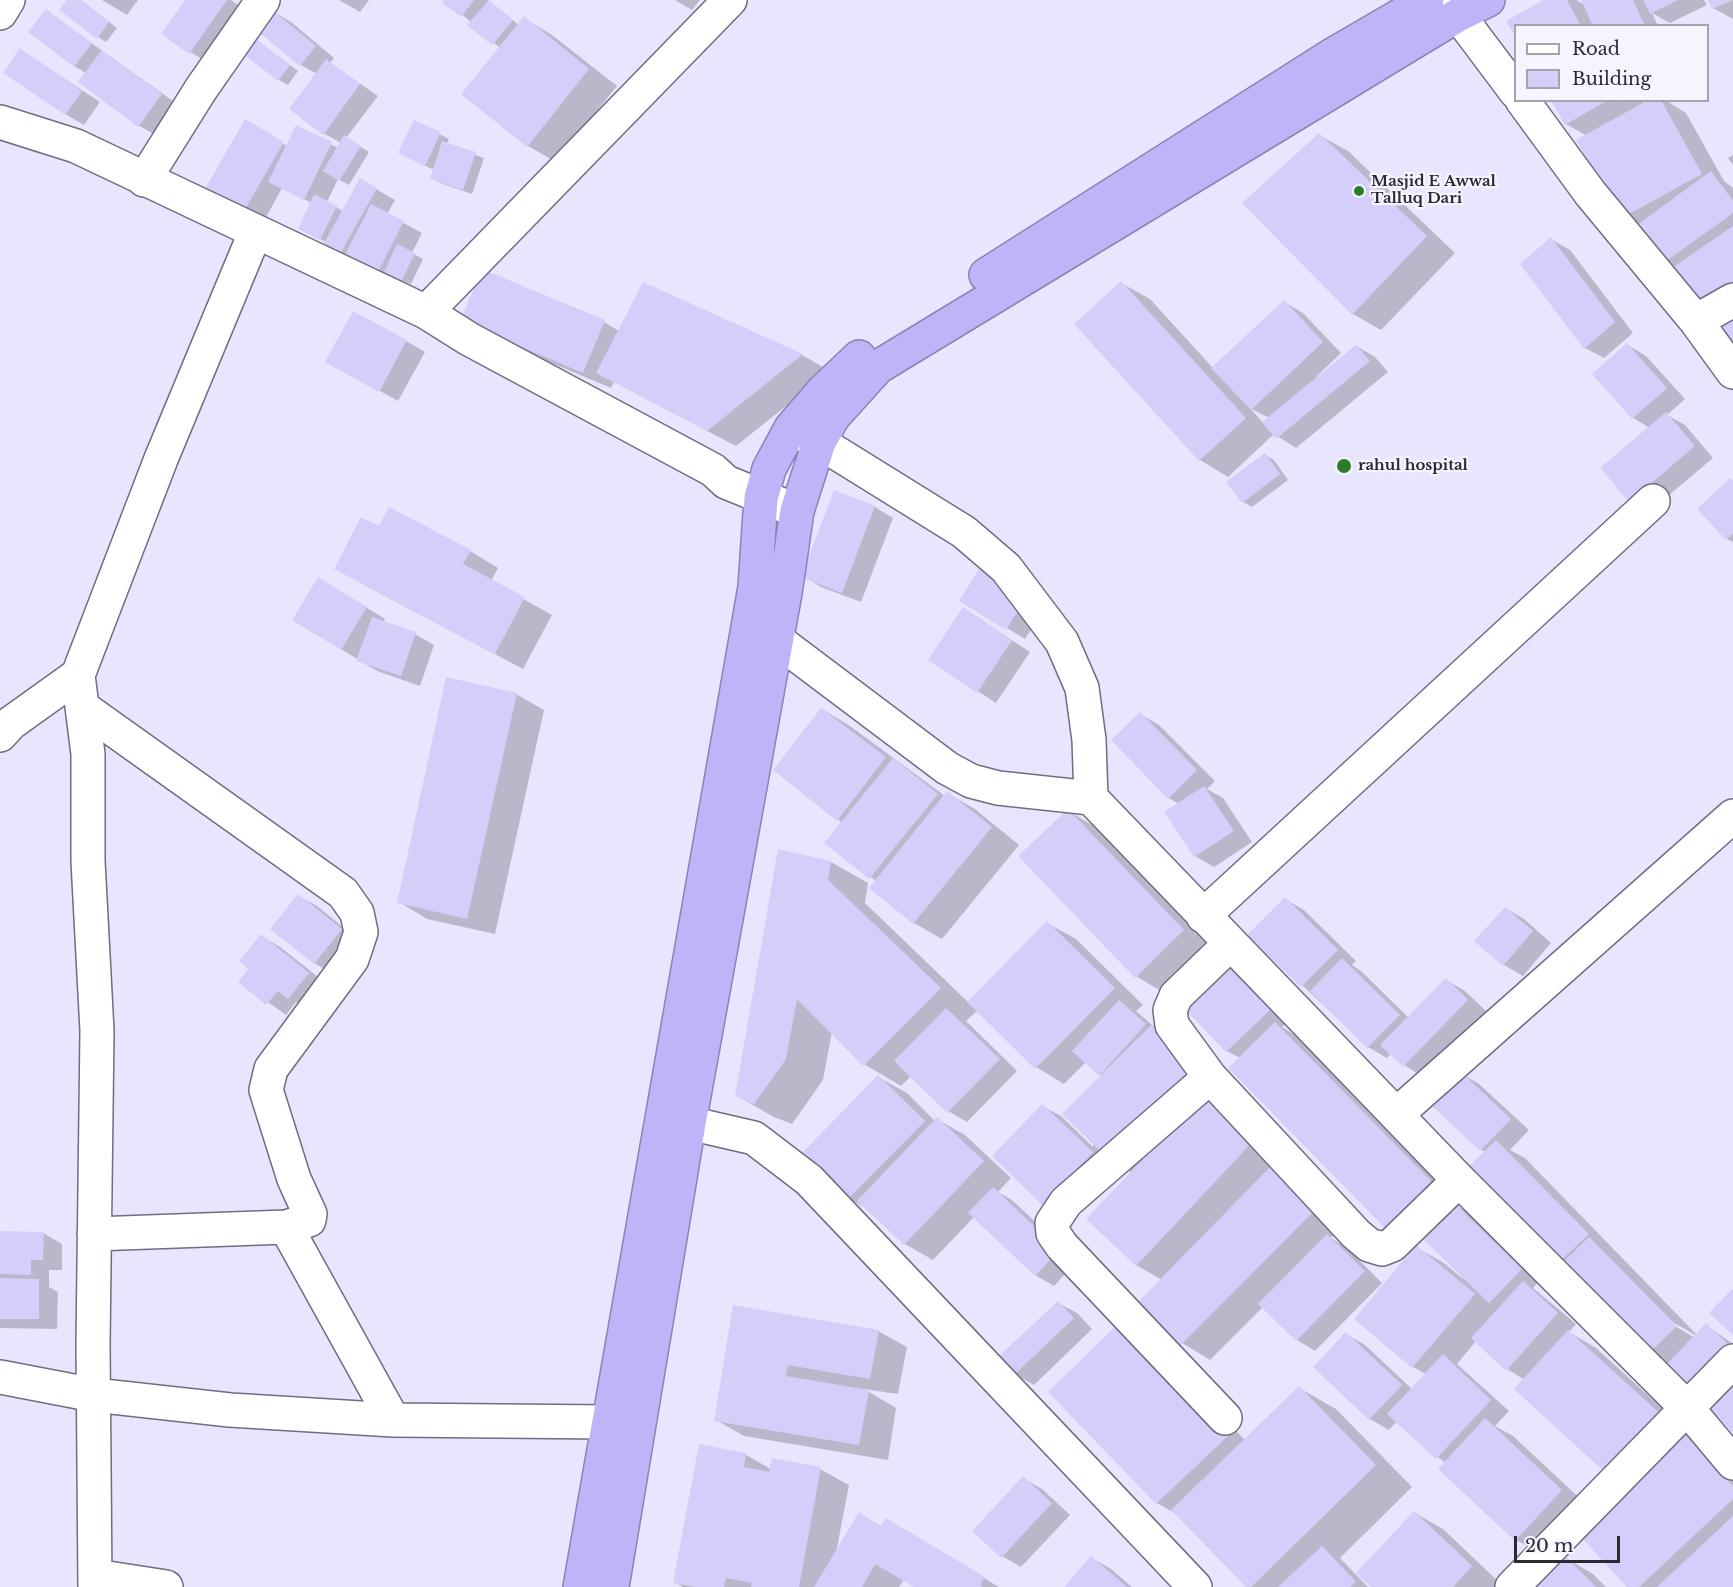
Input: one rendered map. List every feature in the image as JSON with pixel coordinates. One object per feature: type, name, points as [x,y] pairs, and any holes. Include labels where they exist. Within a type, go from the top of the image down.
[{"type":"highway","points":[[580,1587],[755,587],[765,484],[805,435],[844,370],[891,335],[1334,54],[1427,0]]},
{"type":"highway","points":[[805,435],[832,417],[878,367],[1453,7],[1488,0]]},
{"type":"highway","points":[[612,1587],[688,1123],[777,640],[797,511],[805,480],[805,435]]},
{"type":"street","points":[[0,13],[8,0]]},
{"type":"street","points":[[144,180],[201,89],[263,0]]},
{"type":"street","points":[[426,312],[730,0]]},
{"type":"street","points":[[1453,7],[1514,91]]},
{"type":"street","points":[[1523,102],[1590,193],[1696,321],[1733,372]]},
{"type":"street","points":[[0,122],[76,146],[255,233],[426,312],[469,339],[713,470],[726,482],[765,484],[805,480]]},
{"type":"street","points":[[166,1587],[95,1582],[94,1234],[97,1031],[88,861],[88,754],[80,691],[161,459],[255,233]]},
{"type":"street","points":[[1696,321],[1733,300]]},
{"type":"street","points":[[805,435],[964,532],[1013,577],[1062,642],[1082,688],[1089,740],[1091,798]]},
{"type":"street","points":[[765,484],[797,511]]},
{"type":"street","points":[[1203,916],[1653,501]]},
{"type":"street","points":[[777,640],[947,768],[971,781],[998,788],[1091,798],[1459,1180],[1687,1408],[1733,1463]]},
{"type":"street","points":[[0,735],[11,723],[80,691]]},
{"type":"street","points":[[80,691],[343,893],[357,913],[361,932],[359,944],[352,959],[279,1055],[271,1069],[266,1090],[294,1179],[310,1214],[296,1224],[94,1234]]},
{"type":"street","points":[[1397,1114],[1733,816]]},
{"type":"street","points":[[1230,944],[1176,996],[1170,1010],[1172,1024],[1182,1042],[1210,1077],[1356,1234],[1370,1245],[1382,1249],[1400,1240],[1459,1180]]},
{"type":"street","points":[[1210,1077],[1066,1202],[1052,1223],[1053,1233],[1062,1246],[1225,1418]]},
{"type":"street","points":[[688,1123],[754,1138],[809,1180],[1181,1582]]},
{"type":"street","points":[[296,1224],[393,1420]]},
{"type":"street","points":[[1512,1587],[1733,1361]]},
{"type":"street","points":[[0,1377],[94,1395],[231,1410],[393,1420],[443,1418],[608,1422]]},
{"type":"building","points":[[67,0],[81,0],[109,22],[97,39],[59,10]]},
{"type":"building","points":[[185,0],[227,0],[189,54],[161,34]]},
{"type":"building","points":[[444,0],[474,0],[461,17],[442,3]]},
{"type":"building","points":[[489,0],[513,20],[492,45],[467,25]]},
{"type":"building","points":[[1543,0],[1567,0],[1580,24],[1514,24],[1514,35],[1506,21]]},
{"type":"building","points":[[1581,0],[1633,0],[1644,24],[1592,24]]},
{"type":"building","points":[[1643,0],[1678,0],[1650,14]]},
{"type":"building","points":[[1708,0],[1733,0],[1712,9]]},
{"type":"building","points":[[46,9],[92,43],[74,67],[28,32]]},
{"type":"building","points":[[271,9],[316,46],[300,66],[255,29]]},
{"type":"building","points":[[524,16],[589,69],[527,147],[461,94]]},
{"type":"building","points":[[251,35],[290,65],[278,81],[238,50]]},
{"type":"building","points":[[20,48],[82,91],[65,115],[3,73]]},
{"type":"building","points":[[102,50],[162,94],[138,127],[78,82]]},
{"type":"building","points":[[326,59],[360,84],[323,135],[289,109]]},
{"type":"building","points":[[1552,102],[1605,102],[1565,125]]},
{"type":"building","points":[[1644,102],[1662,102],[1702,174],[1620,219],[1576,140]]},
{"type":"building","points":[[245,119],[284,142],[244,211],[205,189]]},
{"type":"building","points":[[414,120],[441,132],[425,166],[398,153]]},
{"type":"building","points":[[296,125],[332,142],[304,200],[268,182]]},
{"type":"building","points":[[1319,133],[1427,236],[1352,315],[1242,203]]},
{"type":"building","points":[[344,135],[361,146],[339,181],[323,171]]},
{"type":"building","points":[[442,141],[476,152],[463,190],[430,179]]},
{"type":"building","points":[[1711,171],[1733,201],[1733,213],[1665,262],[1637,225]]},
{"type":"building","points":[[360,178],[377,188],[339,256],[322,247]]},
{"type":"building","points":[[314,194],[337,206],[320,240],[298,229]]},
{"type":"building","points":[[371,204],[404,221],[378,272],[345,255]]},
{"type":"building","points":[[1733,226],[1733,292],[1700,314],[1669,270]]},
{"type":"building","points":[[1551,237],[1615,322],[1584,349],[1520,264]]},
{"type":"building","points":[[397,244],[415,253],[402,280],[384,272]]},
{"type":"building","points":[[482,269],[605,320],[583,373],[460,321]]},
{"type":"building","points":[[1121,281],[1246,418],[1199,461],[1074,324]]},
{"type":"building","points":[[643,282],[803,354],[707,431],[596,373]]},
{"type":"building","points":[[1284,300],[1323,342],[1251,410],[1211,368]]},
{"type":"building","points":[[1733,308],[1733,352],[1712,322]]},
{"type":"building","points":[[353,311],[407,340],[379,392],[325,362]]},
{"type":"building","points":[[1627,343],[1667,388],[1632,419],[1592,374]]},
{"type":"building","points":[[1356,345],[1370,361],[1276,439],[1262,422]]},
{"type":"building","points":[[1666,412],[1695,446],[1629,502],[1600,468]]},
{"type":"building","points":[[1265,453],[1280,474],[1242,503],[1226,482]]},
{"type":"building","points":[[1730,478],[1733,481],[1733,533],[1726,540],[1697,509]]},
{"type":"building","points":[[834,490],[875,506],[842,593],[801,577]]},
{"type":"building","points":[[389,507],[471,550],[463,564],[525,597],[495,654],[334,569],[361,517],[379,526]]},
{"type":"building","points":[[979,569],[1026,598],[1006,630],[959,601]]},
{"type":"building","points":[[318,577],[367,607],[341,650],[292,620]]},
{"type":"building","points":[[963,607],[1012,640],[977,693],[928,660]]},
{"type":"building","points":[[372,617],[416,632],[401,676],[356,661]]},
{"type":"building","points":[[446,677],[517,693],[467,919],[397,903]]},
{"type":"building","points":[[821,708],[886,757],[837,821],[773,770]]},
{"type":"building","points":[[1140,712],[1197,770],[1168,799],[1111,740]]},
{"type":"building","points":[[893,758],[938,794],[869,879],[824,843]]},
{"type":"building","points":[[1204,786],[1234,831],[1194,857],[1164,812]]},
{"type":"building","points":[[947,791],[992,827],[913,924],[869,888]]},
{"type":"building","points":[[1068,809],[1184,930],[1135,978],[1018,856]]},
{"type":"building","points":[[778,849],[831,861],[828,880],[941,988],[863,1066],[797,999],[786,1059],[754,1104],[735,1096]]},
{"type":"building","points":[[298,894],[342,929],[314,964],[270,929]]},
{"type":"building","points":[[1285,897],[1338,950],[1301,987],[1247,935]]},
{"type":"building","points":[[1505,907],[1533,931],[1503,966],[1474,941]]},
{"type":"building","points":[[1047,921],[1115,988],[1035,1069],[967,1002]]},
{"type":"building","points":[[261,934],[309,973],[288,999],[278,991],[266,1005],[238,982],[248,969],[239,961]]},
{"type":"building","points":[[1342,958],[1400,1015],[1367,1048],[1310,991]]},
{"type":"building","points":[[1225,964],[1270,1010],[1226,1052],[1182,1006]]},
{"type":"building","points":[[1446,978],[1468,1000],[1403,1067],[1380,1045]]},
{"type":"building","points":[[1119,1000],[1146,1024],[1099,1076],[1072,1051]]},
{"type":"building","points":[[946,1008],[1000,1059],[947,1113],[894,1061]]},
{"type":"building","points":[[1275,1022],[1433,1183],[1386,1229],[1228,1068]]},
{"type":"building","points":[[1151,1025],[1199,1072],[1110,1161],[1062,1114]]},
{"type":"building","points":[[1460,1071],[1511,1119],[1480,1151],[1430,1104]]},
{"type":"building","points":[[878,1075],[925,1121],[848,1199],[801,1154]]},
{"type":"building","points":[[1210,1089],[1259,1135],[1136,1266],[1086,1219]]},
{"type":"building","points":[[1042,1104],[1093,1152],[1042,1205],[992,1156]]},
{"type":"building","points":[[937,1117],[984,1161],[904,1245],[857,1201]]},
{"type":"building","points":[[1496,1140],[1589,1234],[1555,1266],[1463,1172]]},
{"type":"building","points":[[1273,1164],[1317,1208],[1181,1345],[1138,1302]]},
{"type":"building","points":[[993,1187],[1059,1250],[1035,1276],[968,1213]]},
{"type":"building","points":[[1451,1200],[1522,1269],[1489,1303],[1418,1234]]},
{"type":"building","points":[[0,1231],[44,1232],[43,1260],[31,1260],[31,1275],[0,1274]]},
{"type":"building","points":[[1327,1234],[1365,1271],[1296,1341],[1258,1304]]},
{"type":"building","points":[[1589,1237],[1677,1326],[1643,1359],[1555,1270]]},
{"type":"building","points":[[1416,1245],[1475,1294],[1412,1368],[1354,1319]]},
{"type":"building","points":[[0,1278],[39,1279],[39,1319],[0,1319]]},
{"type":"building","points":[[1523,1281],[1558,1313],[1506,1371],[1471,1338]]},
{"type":"building","points":[[1732,1289],[1733,1291],[1733,1335],[1709,1313]]},
{"type":"building","points":[[1058,1301],[1074,1318],[1014,1375],[998,1357]]},
{"type":"building","points":[[733,1305],[879,1330],[870,1379],[788,1365],[786,1376],[869,1390],[859,1445],[714,1421]]},
{"type":"building","points":[[1120,1322],[1229,1435],[1156,1504],[1048,1392]]},
{"type":"building","points":[[1706,1323],[1733,1349],[1690,1394],[1663,1368]]},
{"type":"building","points":[[1568,1330],[1666,1419],[1612,1479],[1514,1389]]},
{"type":"building","points":[[1346,1332],[1402,1385],[1369,1420],[1313,1367]]},
{"type":"building","points":[[1443,1354],[1491,1400],[1436,1459],[1387,1414]]},
{"type":"building","points":[[1733,1385],[1733,1433],[1709,1408]]},
{"type":"building","points":[[1299,1386],[1376,1465],[1251,1587],[1246,1587],[1171,1510]]},
{"type":"building","points":[[1485,1418],[1562,1490],[1515,1541],[1438,1469]]},
{"type":"building","points":[[1683,1433],[1733,1486],[1733,1499],[1639,1587],[1627,1587],[1577,1533]]},
{"type":"building","points":[[699,1444],[746,1453],[744,1467],[769,1472],[772,1458],[821,1467],[799,1587],[751,1587],[752,1583],[726,1578],[724,1587],[695,1587],[673,1583]]},
{"type":"building","points":[[1023,1476],[1052,1503],[1001,1558],[972,1531]]},
{"type":"building","points":[[1414,1511],[1472,1566],[1453,1587],[1371,1587],[1356,1573]]},
{"type":"building","points":[[859,1512],[881,1526],[886,1518],[985,1577],[980,1585],[983,1587],[914,1587],[875,1564],[862,1587],[814,1587]]},
{"type":"building","points":[[1733,1516],[1733,1587],[1657,1587]]},
{"type":"building","points":[[1322,1546],[1356,1582],[1350,1587],[1278,1587]]},
{"type":"building","points":[[1564,1555],[1596,1587],[1532,1587]]},
{"type":"building","points":[[1091,1556],[1127,1587],[1064,1587]]},
{"type":"place","name":"Masjid E Awwal Talluq Dari","points":[[1359,191]]},
{"type":"place","name":"rahul hospital","points":[[1344,466]]}]
